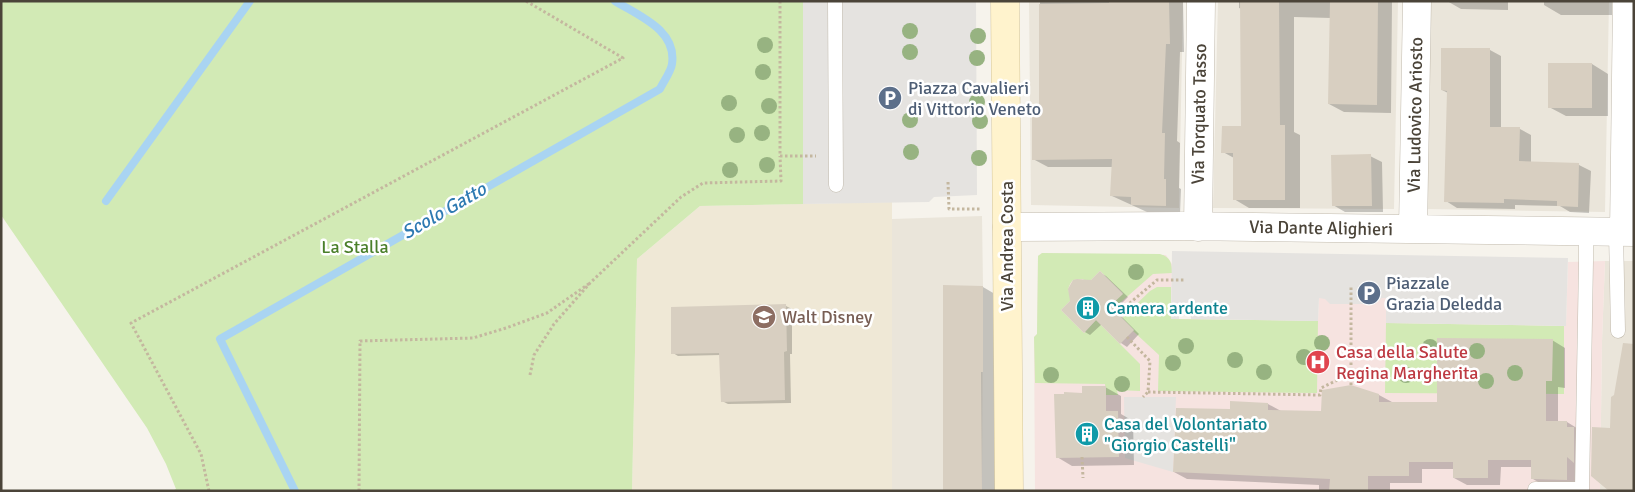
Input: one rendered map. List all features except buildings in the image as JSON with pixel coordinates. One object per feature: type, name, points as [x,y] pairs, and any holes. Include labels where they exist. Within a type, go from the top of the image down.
[{"type":"main road","name":"Via Andrea Costa","points":[[1005,1],[1009,491]]},
{"type":"street","name":"Via Torquato Tasso","points":[[1198,227],[1201,1]]},
{"type":"street","name":"Via Ludovico Ariosto","points":[[1413,229],[1417,1]]},
{"type":"street","points":[[1624,232],[1627,1]]},
{"type":"street","name":"Via Dante Alighieri","points":[[1007,218],[1198,227],[1624,232]]},
{"type":"lane","points":[[835,1],[836,185]]},
{"type":"lane","points":[[1535,491],[1535,489],[1582,489],[1586,231]]},
{"type":"lane","points":[[1618,331],[1624,232]]},
{"type":"path","points":[[210,491],[201,454],[131,323],[623,58],[526,1]]},
{"type":"path","points":[[530,375],[534,355],[554,324],[590,283],[681,197],[703,183],[780,181],[780,1]]},
{"type":"path","points":[[780,156],[837,156]]},
{"type":"path","points":[[948,182],[949,209],[1007,218]]},
{"type":"path","points":[[1118,314],[1157,280],[1184,280]]},
{"type":"path","points":[[359,491],[360,341],[473,338],[547,313],[590,283]]},
{"type":"path","points":[[1352,286],[1352,385]]},
{"type":"path","points":[[1127,337],[1150,361],[1148,392],[1143,397]]},
{"type":"path","points":[[1148,392],[1320,395],[1321,388],[1352,373]]},
{"type":"path","points":[[1082,457],[1083,478]]},
{"type":"shaded area","name":"Piazza Cavalieri di Vittorio Veneto","points":[[803,1],[976,1],[977,195],[934,197],[929,202],[803,204]]},
{"type":"shaded area","points":[[1029,1],[1183,1],[1179,208],[1031,205]]},
{"type":"shaded area","points":[[1218,1],[1398,1],[1394,209],[1213,208]]},
{"type":"shaded area","points":[[1430,1],[1609,1],[1605,212],[1426,209]]},
{"type":"shaded area","name":"Walt Disney","points":[[892,202],[892,491],[632,491],[637,259],[700,206]]},
{"type":"shaded area","points":[[982,216],[982,491],[892,491],[892,219]]},
{"type":"shaded area","name":"Piazzale Grazia Deledda","points":[[1172,251],[1568,258],[1566,326],[1386,323],[1386,298],[1382,298],[1375,304],[1330,304],[1325,299],[1319,298],[1318,321],[1191,319],[1191,312],[1179,312],[1179,319],[1171,319]]},
{"type":"shaded area","name":"Casa della Salute Regina Margherita","points":[[1042,253],[1166,255],[1172,264],[1171,319],[1318,321],[1319,298],[1386,298],[1386,323],[1564,326],[1566,325],[1568,262],[1605,261],[1600,491],[1035,491],[1034,337],[1037,334],[1038,256]]},
{"type":"shaded area","points":[[1605,261],[1634,261],[1634,491],[1600,491]]},
{"type":"shaded area","points":[[1124,397],[1176,397],[1173,472],[1125,458]]},
{"type":"green space","name":"La Stalla","points":[[1,1],[803,1],[803,204],[700,206],[637,259],[632,491],[172,491],[176,489],[166,464],[147,428],[1,215]]},
{"type":"green space","points":[[1042,253],[1160,254],[1169,259],[1172,273],[1153,274],[1113,309],[1110,306],[1123,293],[1100,271],[1087,284],[1083,279],[1073,280],[1068,289],[1073,298],[1061,310],[1084,333],[1096,320],[1140,364],[1140,391],[1117,390],[1118,395],[1106,395],[1105,384],[1035,383],[1034,337],[1037,334],[1038,256]]},
{"type":"green space","points":[[1157,287],[1171,287],[1171,319],[1318,321],[1317,393],[1158,391],[1159,355],[1122,318],[1150,291]]},
{"type":"green space","points":[[1386,323],[1564,326],[1564,394],[1385,393]]},
{"type":"waterway","points":[[106,201],[250,1]]},
{"type":"waterway","name":"Scolo Gatto","points":[[295,491],[220,339],[660,89],[669,74],[672,64],[672,52],[669,42],[654,25],[615,1]]},
{"type":"place","name":"Piazza Cavalieri di Vittorio Veneto","points":[[890,98]]},
{"type":"place","name":"Piazzale Grazia Deledda","points":[[1369,293]]},
{"type":"place","name":"Camera ardente","points":[[1088,308]]},
{"type":"place","name":"Walt Disney","points":[[764,317]]},
{"type":"place","name":"Casa della Salute Regina Margherita","points":[[1318,362]]},
{"type":"place","name":"Casa del Volontariato \"Giorgio Castelli\"","points":[[1087,434]]}]
